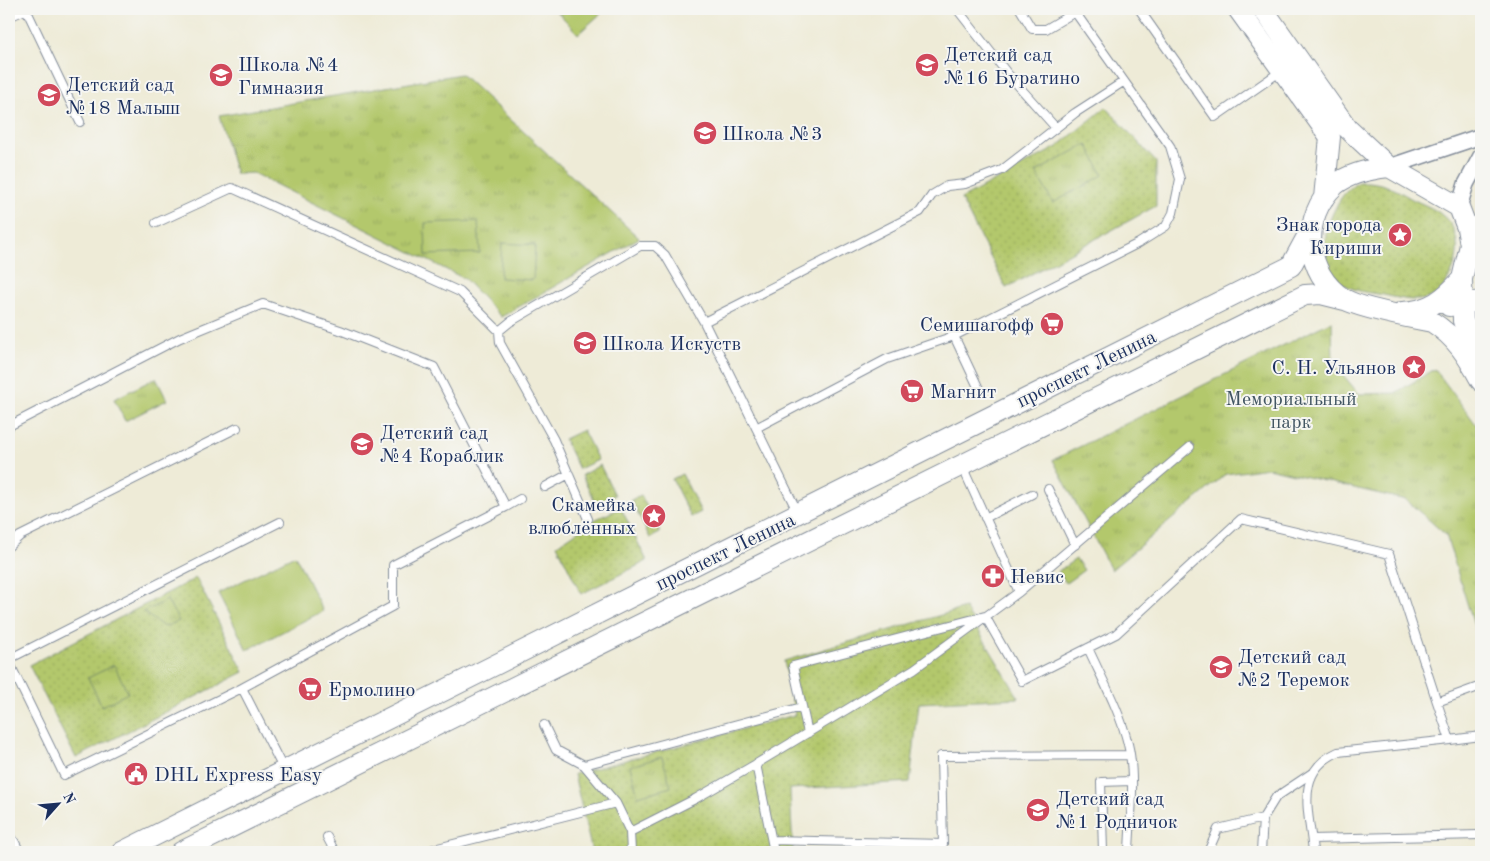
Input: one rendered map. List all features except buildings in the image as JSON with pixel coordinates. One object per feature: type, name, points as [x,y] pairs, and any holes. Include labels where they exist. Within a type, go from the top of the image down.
[{"type":"main road","points":[[1238,9],[1330,137],[1324,198],[1310,231],[1311,250],[1316,268],[1329,287],[1345,300],[1432,322],[1478,360]]},
{"type":"main road","points":[[1263,9],[1348,129],[1389,167],[1481,218]]},
{"type":"main road","points":[[1324,198],[1336,184],[1356,173],[1389,167]]},
{"type":"main road","points":[[1420,311],[1445,297],[1462,279],[1470,245],[1467,228],[1459,207]]},
{"type":"main road","name":"проспект Ленина","points":[[122,852],[1291,266],[1310,231]]},
{"type":"main road","points":[[1462,279],[1472,302],[1463,321],[1478,360]]},
{"type":"main road","name":"проспект Ленина","points":[[180,852],[1305,295],[1322,294],[1345,300]]},
{"type":"main road","points":[[1390,312],[1420,311],[1472,302]]},
{"type":"main road","points":[[1481,330],[1478,360],[1481,381]]},
{"type":"main road","points":[[9,844],[13,852]]},
{"type":"street","points":[[1389,167],[1481,136]]},
{"type":"street","points":[[1459,207],[1466,184],[1481,156]]},
{"type":"lane","points":[[9,17],[27,9],[80,122]]},
{"type":"lane","points":[[957,9],[1007,73],[1056,128]]},
{"type":"lane","points":[[756,428],[887,359],[954,336],[1139,243],[1166,226],[1173,213],[1180,179],[1170,146],[1122,82],[1072,10],[1046,29],[1032,29],[1020,9]]},
{"type":"lane","points":[[1139,9],[1215,116],[1282,70]]},
{"type":"lane","points":[[704,322],[920,212],[932,195],[947,186],[965,184],[1002,170],[1075,113],[1122,82]]},
{"type":"lane","points":[[156,223],[232,188],[460,292],[499,331],[500,343],[554,440],[588,518]]},
{"type":"lane","points":[[499,331],[510,322],[640,246],[655,246],[665,255],[704,322],[798,514]]},
{"type":"lane","points":[[9,426],[180,338],[263,304],[340,330],[434,367],[506,507]]},
{"type":"lane","points":[[954,336],[979,389]]},
{"type":"lane","points":[[9,546],[20,536],[238,428]]},
{"type":"lane","points":[[630,832],[695,799],[756,764],[914,669],[1019,592],[1190,448]]},
{"type":"lane","points":[[961,464],[1019,592]]},
{"type":"lane","points":[[545,487],[569,474]]},
{"type":"lane","points":[[1048,489],[1074,545]]},
{"type":"lane","points":[[985,518],[1032,494]]},
{"type":"lane","points":[[280,522],[9,660],[64,775],[242,688],[393,606],[393,565],[520,499]]},
{"type":"lane","points":[[985,616],[1022,681],[1116,634],[1241,519],[1389,554],[1450,740]]},
{"type":"lane","points":[[808,733],[793,666],[985,616]]},
{"type":"lane","points":[[1088,648],[1119,715],[1129,754],[1129,852]]},
{"type":"lane","points":[[1438,702],[1481,686]]},
{"type":"lane","points":[[242,688],[284,771]]},
{"type":"lane","points":[[584,765],[802,707]]},
{"type":"lane","points":[[544,725],[556,750],[584,765],[616,803],[630,832],[631,852]]},
{"type":"lane","points":[[1261,852],[1263,818],[1276,797],[1312,773],[1326,757],[1338,752],[1481,736]]},
{"type":"lane","points":[[772,840],[943,844],[940,756],[1129,754]]},
{"type":"lane","points":[[756,764],[774,852]]},
{"type":"lane","points":[[1312,773],[1306,800],[1313,852]]},
{"type":"lane","points":[[1103,852],[1101,782],[1130,781]]},
{"type":"lane","points":[[422,852],[616,803]]},
{"type":"lane","points":[[1208,852],[1218,829],[1263,818]]},
{"type":"lane","points":[[1312,839],[1479,835]]},
{"type":"lane","points":[[326,837],[335,852]]},
{"type":"green space","points":[[555,9],[606,9],[578,34]]},
{"type":"green space","points":[[461,74],[639,238],[501,317],[465,279],[253,173],[236,174],[219,116]]},
{"type":"green space","points":[[1106,107],[1156,162],[1156,206],[1006,288],[961,199],[1057,147]]},
{"type":"green space","points":[[1087,144],[1103,175],[1053,203],[1036,172]]},
{"type":"green space","points":[[1359,182],[1381,184],[1393,189],[1435,210],[1449,222],[1457,240],[1456,260],[1448,279],[1437,293],[1423,299],[1408,300],[1357,290],[1336,278],[1330,269],[1325,250],[1327,230],[1341,198]]},
{"type":"green space","points":[[478,221],[480,253],[426,255],[425,223]]},
{"type":"green space","points":[[502,243],[535,245],[533,280],[500,278]]},
{"type":"green space","name":"Мемориальный парк","points":[[1332,321],[1333,363],[1359,394],[1395,393],[1435,369],[1481,431],[1481,648],[1446,535],[1406,500],[1268,468],[1226,474],[1111,570],[1053,460]]},
{"type":"green space","points":[[156,378],[167,400],[125,421],[114,399]]},
{"type":"green space","points":[[583,430],[598,460],[579,469],[564,439]]},
{"type":"green space","points":[[600,465],[615,495],[596,504],[582,475]]},
{"type":"green space","points":[[682,474],[701,512],[691,517],[672,479]]},
{"type":"green space","points":[[641,495],[660,533],[650,538],[631,500]]},
{"type":"green space","points":[[621,508],[647,561],[581,594],[557,545],[594,520]]},
{"type":"green space","points":[[295,555],[323,611],[247,650],[218,593]]},
{"type":"green space","points":[[1076,559],[1084,570],[1066,583],[1058,571]]},
{"type":"green space","points":[[196,578],[244,672],[76,758],[29,665]]},
{"type":"green space","points":[[167,600],[179,621],[164,627],[143,612]]},
{"type":"green space","points":[[965,608],[1019,698],[919,703],[910,782],[790,789],[793,852],[592,852],[574,774],[795,715],[784,661]]},
{"type":"green space","points":[[114,665],[128,693],[102,706],[88,678]]},
{"type":"green space","points":[[662,757],[671,787],[638,796],[630,766]]},
{"type":"place","name":"Детский сад №16 Буратино","points":[[927,65]]},
{"type":"place","name":"Школа №4 Гимназия","points":[[221,75]]},
{"type":"place","name":"Детский сад №18 Малыш","points":[[49,95]]},
{"type":"place","name":"Школа №3","points":[[705,133]]},
{"type":"place","name":"Знак города Кириши","points":[[1400,235]]},
{"type":"place","name":"Семишагофф","points":[[1052,324]]},
{"type":"place","name":"Школа Искуств","points":[[585,343]]},
{"type":"place","name":"С. Н. Ульянов","points":[[1414,367]]},
{"type":"place","name":"Магнит","points":[[912,391]]},
{"type":"place","name":"Детский сад №4 Кораблик","points":[[362,444]]},
{"type":"place","name":"Скамейка влюблённых","points":[[654,516]]},
{"type":"place","name":"Невис","points":[[993,576]]},
{"type":"place","name":"Детский сад №2 Теремок","points":[[1221,667]]},
{"type":"place","name":"Ермолино","points":[[310,689]]},
{"type":"place","name":"DHL Express Easy","points":[[136,774]]},
{"type":"place","name":"Детский сад №1 Родничок","points":[[1038,810]]}]
